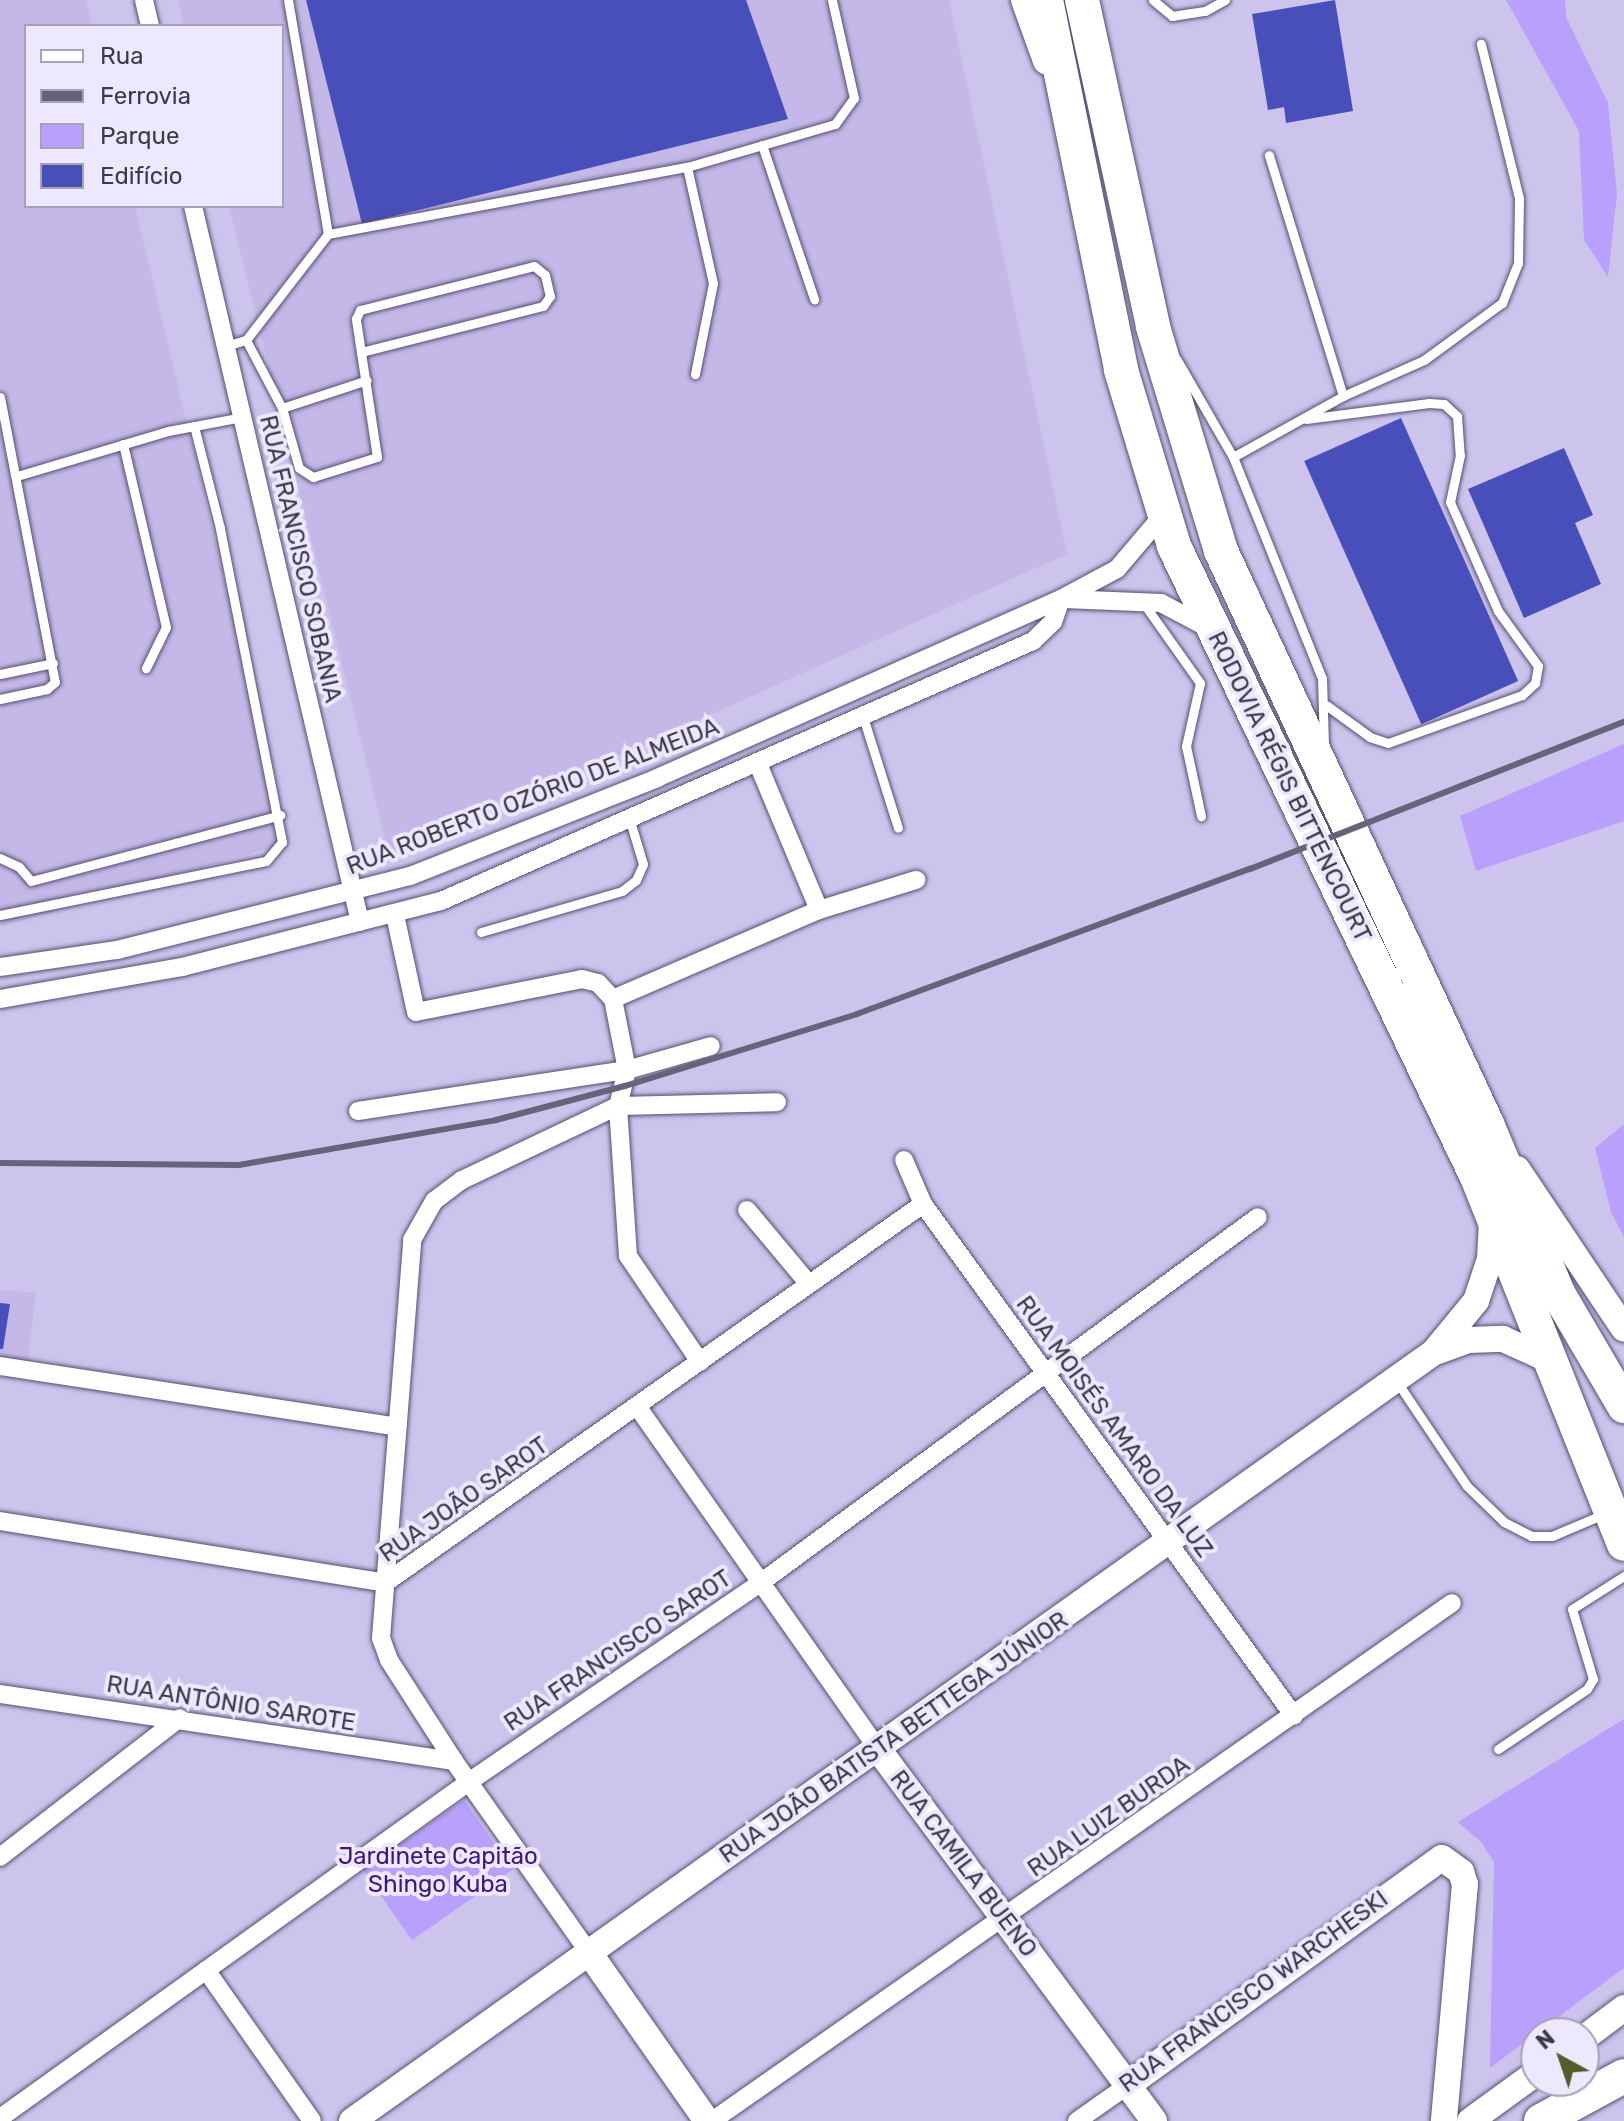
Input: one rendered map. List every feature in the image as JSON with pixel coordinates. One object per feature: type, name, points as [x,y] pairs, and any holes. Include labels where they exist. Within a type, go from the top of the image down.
[{"type":"highway","name":"RODOVIA RÉGIS BITTENCOURT","points":[[1046,0],[1121,370],[1163,515],[1214,632],[1491,1209],[1624,1544]]},
{"type":"highway","name":"RODOVIA RÉGIS BITTENCOURT","points":[[1082,0],[1153,327],[1221,551],[1322,776],[1487,1124],[1559,1295],[1624,1406]]},
{"type":"highway","points":[[1541,2121],[1624,2076]]},
{"type":"main road","points":[[1024,0],[1077,151]]},
{"type":"main road","points":[[1088,0],[1099,78]]},
{"type":"main road","points":[[1487,1124],[1624,1329]]},
{"type":"main road","name":"RUA JOÃO BATISTA BETTEGA JÚNIOR","points":[[352,2121],[1434,1352],[1464,1320],[1484,1280],[1493,1237],[1491,1209]]},
{"type":"main road","name":"RUA JOÃO BATISTA BETTEGA JÚNIOR","points":[[1434,1352],[1468,1340],[1503,1339],[1550,1360]]},
{"type":"main road","name":"RUA CAMILA BUENO","points":[[878,1749],[1154,2121]]},
{"type":"main road","name":"RUA FRANCISCO WARCHESKI","points":[[1128,2085],[1430,1863],[1442,1858],[1452,1863],[1465,1884],[1444,2121]]},
{"type":"main road","points":[[590,1954],[710,2121]]},
{"type":"main road","points":[[1600,2026],[1624,2008]]},
{"type":"main road","points":[[1474,2118],[1520,2085]]},
{"type":"street","points":[[144,0],[150,24]]},
{"type":"street","name":"RUA FRANCISCO SOBANIA","points":[[193,208],[360,922]]},
{"type":"street","name":"RUA ROBERTO OZÓRIO DE ALMEIDA","points":[[0,967],[88,955],[354,894],[619,793],[1061,599],[1117,569],[1163,515]]},
{"type":"street","points":[[0,999],[93,985],[395,915],[441,901],[630,821],[1033,641],[1053,622],[1061,599]]},
{"type":"street","name":"RUA ROBERTO OZÓRIO DE ALMEIDA","points":[[1061,599],[1142,601],[1179,609],[1214,632]]},
{"type":"street","points":[[854,691],[863,717]]},
{"type":"street","points":[[758,764],[819,910]]},
{"type":"street","points":[[619,793],[630,821]]},
{"type":"street","points":[[613,999],[819,910],[916,880]]},
{"type":"street","points":[[281,911],[289,940]]},
{"type":"street","points":[[395,915],[416,1012],[582,979],[598,983],[613,999],[627,1070],[618,1106],[628,1256],[700,1362]]},
{"type":"street","points":[[88,955],[93,985]]},
{"type":"street","points":[[358,1111],[627,1070],[711,1046]]},
{"type":"street","points":[[590,1954],[454,1761],[389,1660],[381,1638],[412,1240],[434,1201],[462,1180],[618,1106],[777,1102]]},
{"type":"street","name":"RUA MOISÉS AMARO DA LUZ","points":[[904,1160],[923,1204],[1294,1716]]},
{"type":"street","name":"RUA JOÃO SAROT","points":[[0,1521],[385,1583],[639,1409],[808,1283],[923,1204]]},
{"type":"street","points":[[747,1210],[808,1283]]},
{"type":"street","name":"RUA FRANCISCO SAROT","points":[[0,2118],[470,1781],[763,1581],[1046,1376],[1258,1217]]},
{"type":"street","points":[[0,1366],[397,1427]]},
{"type":"street","name":"RUA CAMILA BUENO","points":[[639,1409],[763,1581],[878,1749]]},
{"type":"street","name":"RUA LUIZ BURDA","points":[[710,2121],[1004,1919],[1452,1603]]},
{"type":"street","name":"RUA ANTÔNIO SAROTE","points":[[0,1694],[180,1718],[454,1761]]},
{"type":"street","points":[[0,1857],[180,1718]]},
{"type":"street","points":[[206,1970],[312,2121]]},
{"type":"street","name":"RUA FRANCISCO WARCHESKI","points":[[1077,2121],[1128,2085]]},
{"type":"lane","points":[[288,0],[328,234]]},
{"type":"lane","points":[[225,346],[246,340],[328,234],[687,167],[835,124],[847,113],[854,98],[832,0]]},
{"type":"lane","points":[[1153,0],[1172,16],[1205,11],[1225,0]]},
{"type":"lane","points":[[1233,457],[1343,396],[1424,360],[1502,303],[1518,263],[1519,198],[1481,44]]},
{"type":"lane","points":[[762,145],[814,299]]},
{"type":"lane","points":[[1269,155],[1343,396]]},
{"type":"lane","points":[[687,167],[713,283],[695,374]]},
{"type":"lane","points":[[246,340],[282,408],[304,475],[370,462],[379,448],[361,352],[356,319],[367,305],[534,266],[545,275],[550,296],[543,306],[361,352]]},
{"type":"lane","points":[[1153,327],[1195,384],[1233,457],[1322,678],[1326,705],[1322,776]]},
{"type":"lane","points":[[282,408],[367,380]]},
{"type":"lane","points":[[0,397],[53,663],[53,686],[0,699]]},
{"type":"lane","points":[[1306,419],[1429,403],[1444,404],[1457,416],[1460,455],[1450,502],[1498,611],[1538,666],[1535,683],[1522,695],[1388,743],[1370,737],[1326,705]]},
{"type":"lane","points":[[17,476],[123,444],[242,417]]},
{"type":"lane","points":[[0,915],[266,861],[282,842],[280,815],[194,426]]},
{"type":"lane","points":[[123,444],[166,627],[146,668]]},
{"type":"lane","points":[[1142,601],[1200,683],[1186,746],[1201,816]]},
{"type":"lane","points":[[0,674],[53,663]]},
{"type":"lane","points":[[863,717],[898,828]]},
{"type":"lane","points":[[0,858],[19,867],[31,881],[280,815]]},
{"type":"lane","points":[[481,932],[622,891],[636,880],[643,864],[630,821]]},
{"type":"lane","points":[[1395,1380],[1467,1486],[1504,1522],[1531,1536],[1552,1536],[1611,1511]]},
{"type":"lane","points":[[1498,1749],[1587,1689],[1593,1679],[1572,1609],[1624,1576]]},
{"type":"shaded area","points":[[0,0],[86,0],[92,24],[24,24],[24,208],[135,208],[287,843],[0,927]]},
{"type":"shaded area","points":[[178,0],[949,0],[1067,554],[390,859],[229,208],[284,208],[284,24],[184,24]]},
{"type":"shaded area","points":[[0,1291],[36,1292],[28,1361],[0,1357]]},
{"type":"green space","points":[[1506,0],[1565,0],[1566,17],[1608,103],[1617,194],[1608,277],[1584,240],[1579,131]]},
{"type":"green space","points":[[1624,744],[1624,821],[1476,871],[1460,816]]},
{"type":"green space","points":[[1624,1124],[1624,1237],[1611,1212],[1595,1148]]},
{"type":"green space","points":[[1624,1719],[1624,1968],[1558,2017],[1520,2017],[1520,2046],[1490,2068],[1494,1862],[1481,1842],[1458,1822]]},
{"type":"green space","name":"Jardinete Capitão Shingo Kuba","points":[[464,1800],[513,1870],[412,1940],[363,1871]]},
{"type":"building","points":[[306,0],[746,0],[788,119],[362,224]]},
{"type":"building","points":[[1335,0],[1353,111],[1286,123],[1284,107],[1268,110],[1252,14]]},
{"type":"building","points":[[1401,418],[1518,681],[1421,724],[1304,461]]},
{"type":"building","points":[[1564,448],[1593,515],[1575,523],[1601,584],[1524,618],[1468,489]]},
{"type":"building","points":[[0,1303],[10,1304],[3,1349],[0,1349]]},
{"type":"railway","points":[[0,1163],[239,1165],[496,1120],[625,1086],[857,1014],[1250,869],[1624,722]]}]
